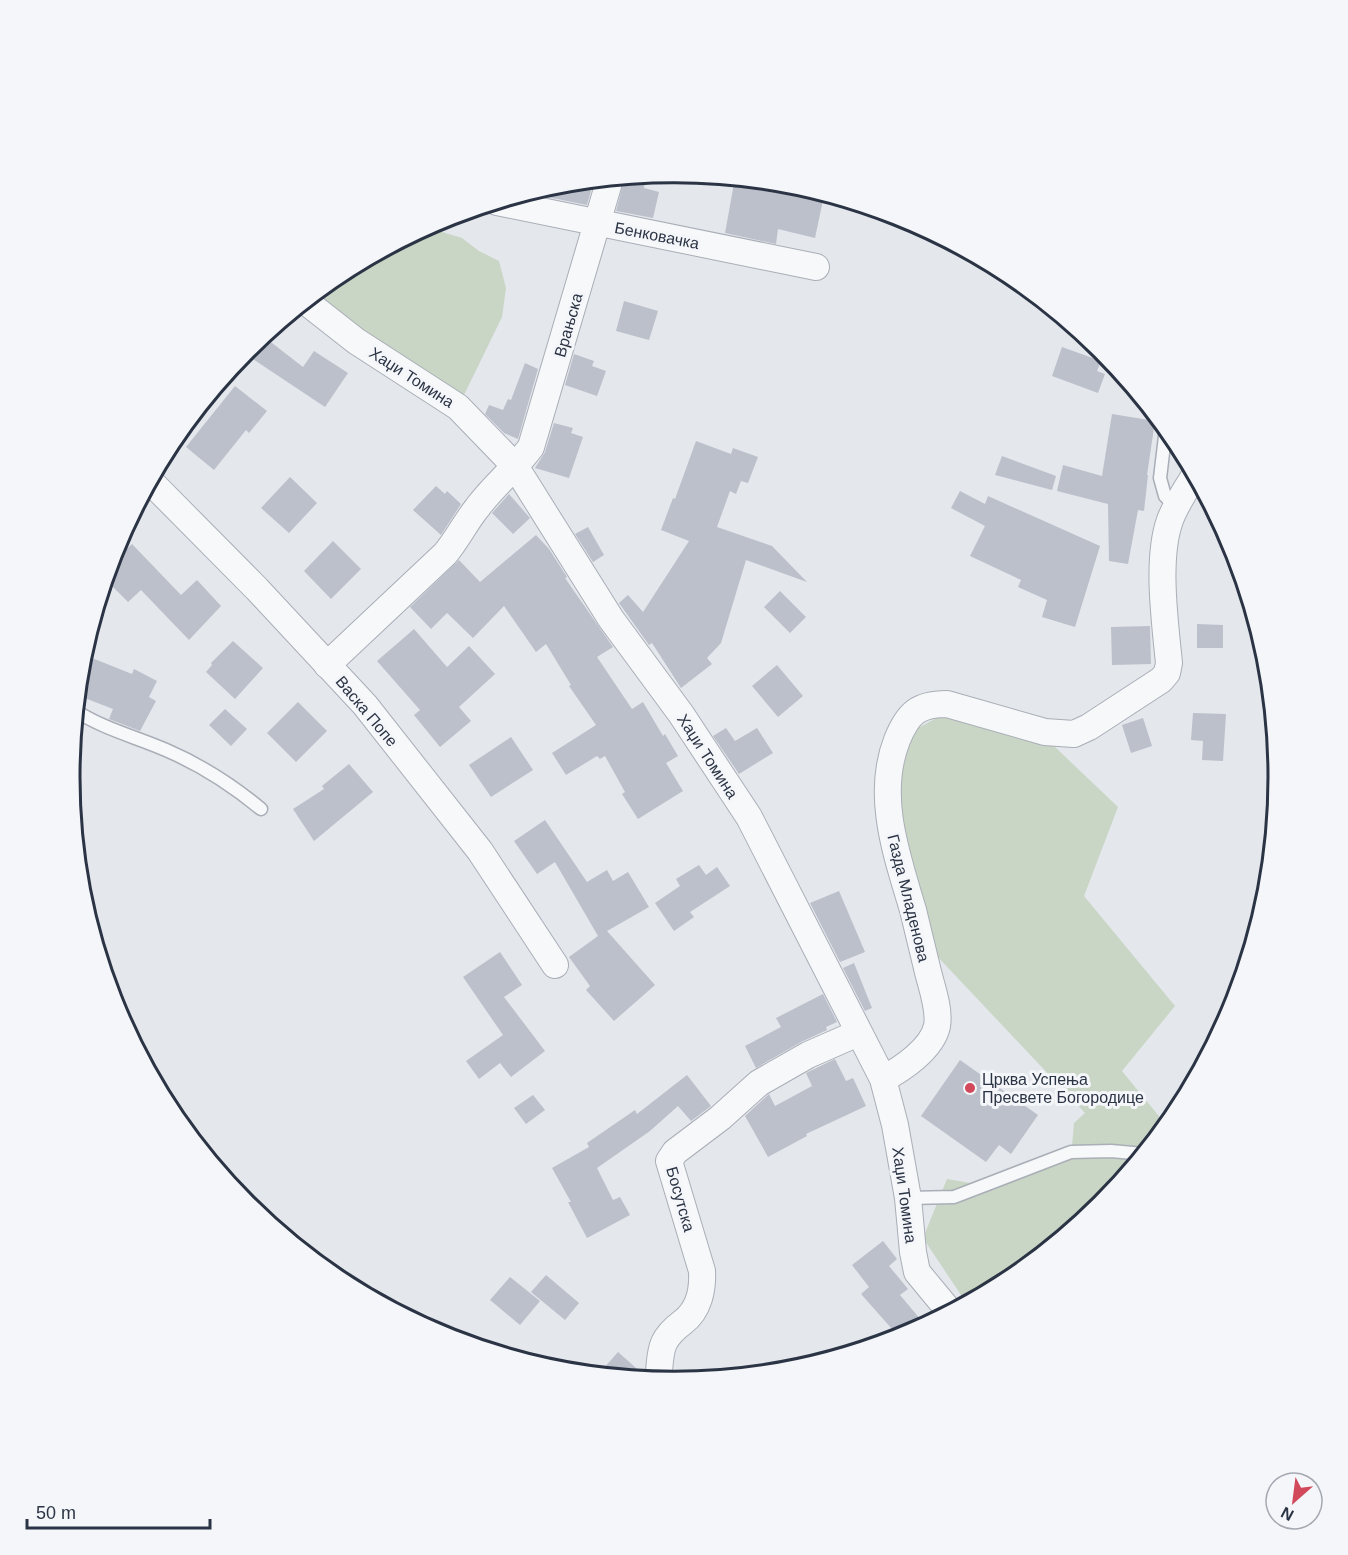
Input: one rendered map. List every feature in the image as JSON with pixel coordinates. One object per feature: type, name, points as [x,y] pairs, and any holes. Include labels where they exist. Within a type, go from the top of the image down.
[{"type":"street","name":"Врањска","points":[[327,665],[445,555],[456,542],[477,507],[531,447],[608,187]]},
{"type":"street","name":"Бенковачка","points":[[513,205],[816,267]]},
{"type":"street","name":"Хаџи Томина","points":[[312,306],[357,341],[458,407],[515,466],[611,619],[681,714],[749,817],[883,1079],[895,1125],[908,1198],[917,1272],[945,1306]]},
{"type":"street","name":"Газда Младенова","points":[[883,1079],[903,1068],[917,1055],[935,1033],[938,1023],[918,928],[893,841],[888,805],[893,750],[907,719],[914,711],[930,704],[947,704],[1045,732],[1074,734],[1089,727],[1161,680],[1167,673],[1169,663],[1163,601],[1164,546],[1170,520],[1190,483]]},
{"type":"street","name":"Васка Попе","points":[[156,487],[257,589],[365,705],[480,851],[555,965]]},
{"type":"street","name":"Босутска","points":[[659,1372],[664,1343],[671,1332],[694,1310],[703,1285],[702,1271],[669,1161],[675,1152],[720,1118],[759,1083],[808,1055],[858,1033]]},
{"type":"lane","points":[[1164,442],[1160,478],[1165,496],[1176,507]]},
{"type":"lane","points":[[83,715],[107,727],[193,762],[220,777],[261,808]]},
{"type":"lane","points":[[908,1198],[954,1197],[1071,1152],[1134,1153]]},
{"type":"green space","points":[[439,231],[462,238],[479,251],[499,261],[506,288],[502,317],[463,397],[362,333],[322,299],[344,283],[411,244]]},
{"type":"green space","points":[[940,716],[1054,746],[1118,807],[1084,896],[1175,1006],[1122,1071],[1161,1118],[1146,1139],[1094,1198],[1066,1224],[1004,1272],[962,1297],[923,1238],[947,1179],[970,1183],[1072,1146],[1074,1123],[1085,1113],[935,954],[899,826],[902,774],[911,732]]},
{"type":"building","points":[[645,184],[644,188],[659,192],[653,218],[616,211],[623,185]]},
{"type":"building","points":[[734,186],[790,194],[823,202],[815,238],[778,229],[776,244],[725,233]]},
{"type":"building","points":[[592,189],[587,205],[546,197]]},
{"type":"building","points":[[624,301],[658,311],[649,340],[616,331]]},
{"type":"building","points":[[270,342],[303,367],[314,351],[348,373],[325,407],[252,359]]},
{"type":"building","points":[[1062,347],[1096,359],[1100,363],[1097,371],[1105,374],[1098,393],[1052,376]]},
{"type":"building","points":[[574,354],[594,361],[592,366],[606,371],[597,396],[565,385]]},
{"type":"building","points":[[525,363],[538,369],[518,439],[504,433],[485,414],[489,405],[503,410],[508,399],[511,400]]},
{"type":"building","points":[[235,386],[267,411],[249,433],[246,430],[214,470],[186,447]]},
{"type":"building","points":[[1112,414],[1149,420],[1154,427],[1144,511],[1138,510],[1128,564],[1109,561],[1108,504],[1057,491],[1063,465],[1102,476]]},
{"type":"building","points":[[554,423],[573,428],[571,433],[583,437],[569,478],[535,468],[545,452]]},
{"type":"building","points":[[696,441],[731,454],[733,448],[758,457],[748,483],[741,481],[736,494],[730,491],[717,527],[772,546],[807,582],[746,560],[721,643],[707,658],[712,664],[681,688],[652,643],[649,645],[619,603],[628,595],[643,612],[689,541],[661,530]]},
{"type":"building","points":[[1002,456],[1056,476],[1052,490],[995,475]]},
{"type":"building","points":[[290,477],[317,503],[289,533],[261,508]]},
{"type":"building","points":[[436,486],[445,494],[447,491],[461,504],[441,535],[413,510]]},
{"type":"building","points":[[960,491],[985,504],[988,496],[1100,546],[1075,627],[1042,617],[1047,600],[1018,587],[1021,580],[970,556],[985,526],[951,508]]},
{"type":"building","points":[[509,494],[530,518],[513,534],[492,513]]},
{"type":"building","points":[[588,527],[604,555],[593,562],[575,534]]},
{"type":"building","points":[[536,535],[549,549],[567,577],[565,578],[613,647],[597,657],[632,709],[643,702],[678,756],[666,763],[683,791],[638,819],[622,794],[625,792],[605,756],[600,759],[597,756],[566,775],[552,753],[596,725],[569,686],[571,685],[546,644],[536,652],[504,606],[473,638],[447,613],[431,629],[410,607],[459,560],[480,582]]},
{"type":"building","points":[[333,541],[361,569],[331,599],[304,571]]},
{"type":"building","points":[[132,544],[181,595],[197,580],[221,606],[189,640],[141,590],[128,602],[111,585],[125,551]]},
{"type":"building","points":[[780,591],[806,617],[790,633],[764,607]]},
{"type":"building","points":[[1197,624],[1223,625],[1223,648],[1197,648]]},
{"type":"building","points":[[1150,626],[1151,664],[1112,665],[1111,627]]},
{"type":"building","points":[[414,629],[447,667],[469,646],[495,674],[459,707],[471,721],[440,747],[414,715],[420,710],[377,661]]},
{"type":"building","points":[[233,641],[263,668],[235,699],[206,672],[212,665],[211,663]]},
{"type":"building","points":[[92,658],[132,674],[134,669],[157,681],[149,697],[156,701],[140,731],[109,719],[113,709],[85,698]]},
{"type":"building","points":[[777,665],[803,696],[778,717],[752,686]]},
{"type":"building","points":[[298,702],[327,731],[296,762],[267,733]]},
{"type":"building","points":[[225,709],[247,729],[231,746],[209,725]]},
{"type":"building","points":[[1193,713],[1226,714],[1223,761],[1202,760],[1203,741],[1191,740]]},
{"type":"building","points":[[1143,718],[1152,746],[1131,753],[1122,725]]},
{"type":"building","points":[[726,728],[735,741],[757,728],[773,753],[739,774],[713,736]]},
{"type":"building","points":[[511,737],[533,770],[491,797],[469,765]]},
{"type":"building","points":[[349,764],[373,792],[314,841],[293,809],[324,789],[322,786]]},
{"type":"building","points":[[545,820],[587,882],[607,870],[613,881],[628,872],[649,907],[607,931],[655,985],[614,1021],[586,990],[590,986],[569,957],[598,936],[555,862],[537,874],[514,841]]},
{"type":"building","points":[[699,865],[706,875],[717,867],[730,886],[690,912],[694,917],[674,931],[655,903],[680,886],[676,879]]},
{"type":"building","points":[[839,891],[865,952],[840,962],[810,903]]},
{"type":"building","points":[[500,952],[522,985],[504,997],[545,1051],[511,1077],[500,1063],[479,1079],[466,1061],[503,1035],[463,977]]},
{"type":"building","points":[[854,963],[872,1008],[865,1011],[843,968]]},
{"type":"building","points":[[823,994],[837,1022],[826,1027],[827,1030],[756,1068],[745,1046],[781,1027],[776,1018]]},
{"type":"building","points":[[835,1059],[846,1081],[853,1078],[866,1106],[806,1134],[807,1136],[768,1157],[745,1116],[769,1094],[775,1106],[812,1086],[806,1073]]},
{"type":"building","name":"Црква Успења Пресвете Богородице","points":[[960,1060],[1038,1115],[1011,1154],[999,1145],[986,1162],[921,1116]]},
{"type":"building","points":[[687,1075],[711,1106],[691,1121],[678,1106],[650,1131],[597,1168],[613,1200],[620,1197],[630,1215],[587,1238],[552,1168],[589,1147],[587,1143],[635,1110],[637,1114]]},
{"type":"building","points":[[533,1095],[545,1110],[526,1124],[514,1108]]},
{"type":"building","points":[[883,1241],[897,1259],[889,1266],[908,1289],[900,1295],[920,1319],[893,1330],[861,1294],[869,1287],[852,1265]]},
{"type":"building","points":[[546,1275],[579,1303],[565,1320],[531,1292]]},
{"type":"building","points":[[510,1277],[540,1301],[520,1325],[490,1300]]},
{"type":"building","points":[[618,1352],[640,1371],[635,1371],[604,1368]]},
{"type":"place","name":"Црква Успења Пресвете Богородице","points":[[970,1088]]}]
